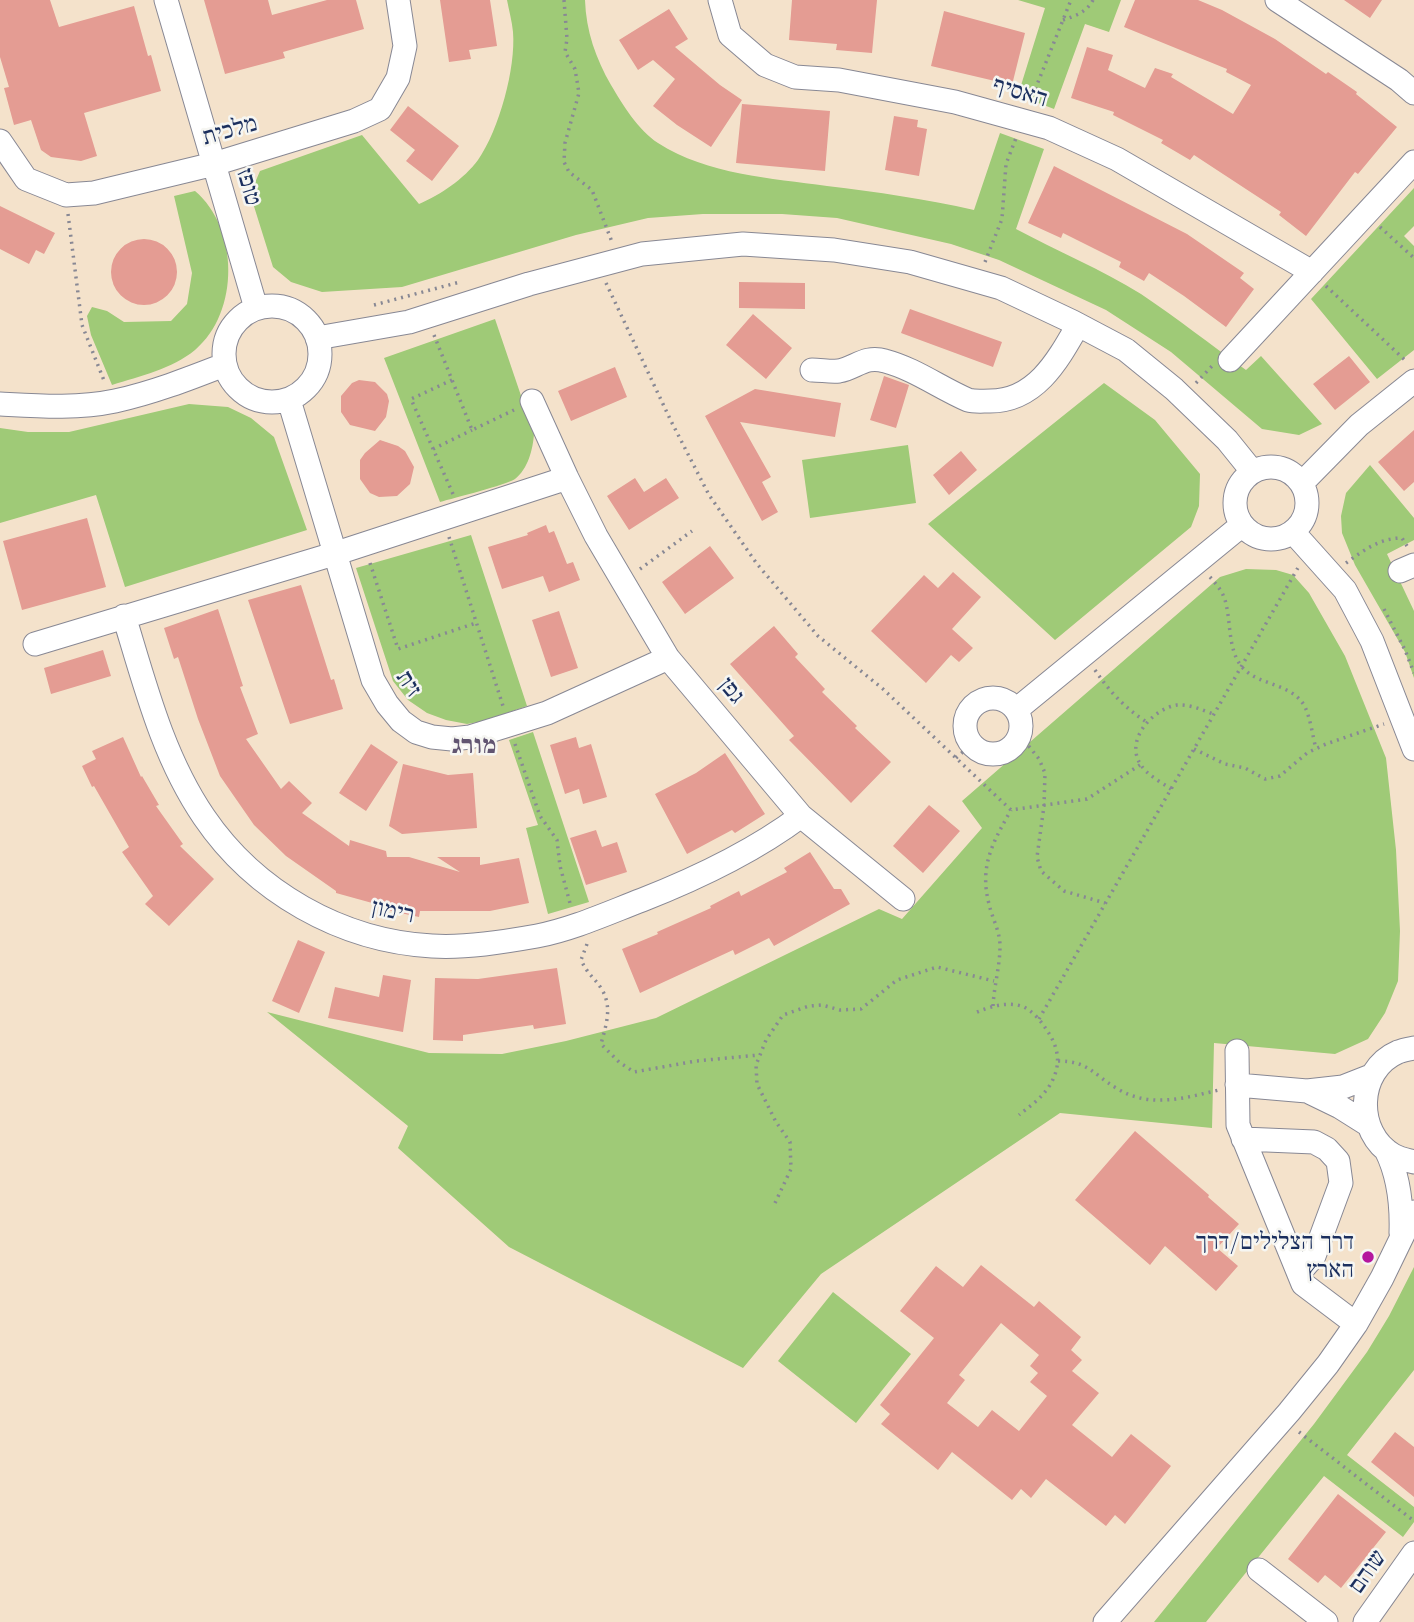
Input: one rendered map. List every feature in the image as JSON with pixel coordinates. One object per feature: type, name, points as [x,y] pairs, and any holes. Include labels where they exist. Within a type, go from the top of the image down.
[{"type":"street","name":"טופז","points":[[166,0],[256,308]]},
{"type":"street","name":"מלכית","points":[[0,141],[26,179],[66,195],[94,193],[214,164],[354,121],[380,109],[398,78],[405,46],[398,0]]},
{"type":"street","name":"האסיף","points":[[720,0],[730,35],[765,65],[795,77],[839,80],[955,102],[1049,128],[1117,159],[1312,272]]},
{"type":"street","points":[[1277,0],[1399,80],[1414,93]]},
{"type":"street","points":[[1230,360],[1414,162]]},
{"type":"street","points":[[317,338],[426,317],[642,254],[743,244],[834,250],[909,262],[1001,288],[1126,350],[1182,397],[1227,440],[1252,471]]},
{"type":"street","points":[[277,306],[294,311],[309,323],[317,338],[320,362],[316,375],[305,390],[289,400],[268,403],[251,398],[236,388],[224,365],[223,349],[228,334],[235,322],[256,308],[277,306]]},
{"type":"street","points":[[812,370],[840,371],[861,361],[882,360],[916,372],[972,401],[1004,401],[1026,392],[1044,377],[1078,325]]},
{"type":"street","points":[[0,404],[52,407],[112,402],[158,390],[224,365]]},
{"type":"street","points":[[1302,483],[1359,425],[1414,381]]},
{"type":"street","name":"זית","points":[[289,400],[373,680],[401,721],[424,735],[452,739],[470,737],[547,713],[668,657]]},
{"type":"street","name":"גפן","points":[[532,401],[566,478],[622,582],[668,657],[801,816],[903,899]]},
{"type":"street","points":[[1276,467],[1288,470],[1302,483],[1306,493],[1306,513],[1293,532],[1277,539],[1265,538],[1252,534],[1242,525],[1236,514],[1236,494],[1240,482],[1252,471],[1276,467]]},
{"type":"street","points":[[35,644],[337,553],[566,478]]},
{"type":"street","points":[[1016,710],[1242,525]]},
{"type":"street","points":[[1293,532],[1345,590],[1372,641],[1414,750]]},
{"type":"street","name":"רימון","points":[[124,616],[156,721],[180,776],[204,818],[258,879],[318,916],[358,932],[394,942],[432,946],[498,942],[539,935],[585,921],[695,879],[777,834],[801,816]]},
{"type":"street","points":[[995,698],[1005,701],[1016,710],[1021,725],[1015,744],[997,754],[964,751],[968,714],[978,702],[995,698]]},
{"type":"street","points":[[1401,1240],[1402,1213],[1395,1168],[1367,1124],[1364,1110],[1371,1076],[1386,1059],[1398,1052],[1414,1048]]},
{"type":"street","points":[[1237,1051],[1238,1125],[1303,1284],[1356,1324]]},
{"type":"street","points":[[1237,1085],[1307,1091],[1343,1087],[1371,1076]]},
{"type":"street","points":[[1307,1091],[1367,1124]]},
{"type":"street","points":[[1243,1139],[1314,1142],[1327,1149],[1338,1161],[1341,1183],[1314,1256],[1299,1273]]},
{"type":"street","points":[[1385,1150],[1396,1157],[1414,1162]]},
{"type":"street","points":[[1105,1622],[1282,1419],[1356,1324],[1414,1212]]},
{"type":"street","name":"שוהם","points":[[1365,1622],[1414,1553]]},
{"type":"street","points":[[1259,1570],[1326,1622]]},
{"type":"path","points":[[564,0],[567,39],[565,52],[575,69],[579,93],[565,144],[564,162],[569,172],[592,191],[608,263],[671,421],[709,495],[757,564],[818,636],[964,751],[1011,810]]},
{"type":"path","points":[[1063,20],[1078,15],[1090,7],[1093,0]]},
{"type":"path","points":[[66,195],[82,325],[112,402]]},
{"type":"path","points":[[1366,214],[1414,258]]},
{"type":"path","points":[[1312,272],[1414,369]]},
{"type":"path","points":[[426,317],[472,430]]},
{"type":"path","points":[[1182,397],[1214,365],[1230,360]]},
{"type":"path","points":[[452,380],[411,399],[433,449],[452,515],[476,623],[508,724],[540,816],[557,840],[562,873],[585,921],[581,960],[587,974],[601,988],[609,1010],[601,1045],[619,1062],[635,1072],[696,1060],[760,1055]]},
{"type":"path","points":[[433,449],[532,401]]},
{"type":"path","points":[[622,582],[692,531]]},
{"type":"path","points":[[1331,575],[1368,547],[1392,538],[1402,538],[1407,561]]},
{"type":"path","points":[[364,544],[398,649],[476,623]]},
{"type":"path","points":[[1039,1018],[1308,549]]},
{"type":"path","points":[[1197,562],[1221,589],[1227,606],[1235,655],[1241,666],[1254,678],[1273,684],[1305,706],[1316,749]]},
{"type":"path","points":[[1384,608],[1414,673]]},
{"type":"path","points":[[1086,652],[1110,693],[1145,721]]},
{"type":"path","points":[[1171,789],[1140,765],[1136,750],[1145,721],[1178,705],[1199,708],[1213,715]]},
{"type":"path","points":[[1194,749],[1225,764],[1245,768],[1265,779],[1280,776],[1307,753],[1344,736],[1403,718]]},
{"type":"path","points":[[1020,735],[1039,759],[1045,773],[1044,806],[1037,857],[1041,871],[1064,891],[1105,903]]},
{"type":"path","points":[[1011,810],[1087,800],[1140,765]]},
{"type":"path","points":[[993,1006],[1000,944],[989,903],[985,871],[992,843],[1011,810]]},
{"type":"path","points":[[775,1203],[792,1169],[790,1142],[776,1122],[757,1084],[756,1065],[766,1040],[783,1015],[821,1005],[840,1010],[861,1009],[897,979],[937,967],[994,981]]},
{"type":"path","points":[[977,1012],[993,1006],[1026,1008],[1039,1018],[1055,1042],[1058,1061],[1051,1084],[1039,1100],[1019,1115]]},
{"type":"path","points":[[1058,1061],[1076,1061],[1117,1089],[1167,1102],[1237,1085]]},
{"type":"path","points":[[1282,1419],[1414,1521]]},
{"type":"green space","points":[[507,0],[585,0],[590,34],[601,65],[621,101],[638,124],[651,138],[677,154],[719,169],[901,196],[974,210],[1000,133],[1044,149],[1016,229],[1141,294],[1246,370],[1261,356],[1322,424],[1299,435],[1262,429],[1171,352],[1106,310],[999,260],[951,244],[837,218],[782,214],[703,214],[648,218],[576,235],[402,287],[322,292],[291,282],[273,267],[252,200],[260,171],[362,135],[419,204],[451,186],[478,160],[499,116],[512,63],[513,28]]},
{"type":"green space","points":[[1018,0],[1121,0],[1109,32],[1085,24],[1054,109],[1018,95],[1045,8]]},
{"type":"green space","points":[[1414,188],[1414,226],[1404,236],[1414,246],[1414,350],[1377,379],[1311,299]]},
{"type":"green space","points":[[195,191],[220,226],[226,248],[226,293],[220,314],[210,334],[186,357],[155,371],[112,385],[91,335],[87,316],[92,307],[107,311],[124,322],[171,321],[187,304],[192,273],[174,196]]},
{"type":"green space","points":[[495,319],[534,434],[531,452],[523,470],[510,482],[440,502],[384,358]]},
{"type":"green space","points":[[1104,383],[1155,420],[1200,474],[1199,506],[1191,527],[1055,640],[928,524]]},
{"type":"green space","points":[[189,404],[228,407],[251,418],[274,437],[307,530],[125,587],[96,495],[0,523],[0,428],[28,432],[69,432]]},
{"type":"green space","points":[[908,445],[916,503],[810,518],[802,460]]},
{"type":"green space","points":[[1370,465],[1414,518],[1414,540],[1387,554],[1414,611],[1414,678],[1405,652],[1355,565],[1342,533],[1341,516],[1346,493]]},
{"type":"green space","points":[[471,535],[527,706],[467,724],[427,713],[408,700],[393,681],[356,568]]},
{"type":"green space","points":[[1246,569],[1276,570],[1293,575],[1309,593],[1345,656],[1386,758],[1396,850],[1400,931],[1398,981],[1385,1013],[1368,1039],[1335,1054],[1214,1043],[1212,1128],[1060,1113],[821,1274],[743,1368],[509,1247],[398,1148],[408,1126],[267,1012],[429,1053],[502,1054],[656,1018],[879,909],[902,919],[982,828],[962,801],[1220,577]]},
{"type":"green space","points":[[533,732],[589,902],[548,914],[526,828],[538,825],[509,740]]},
{"type":"green space","points":[[1414,1267],[1414,1370],[1347,1455],[1414,1507],[1414,1522],[1403,1537],[1324,1476],[1206,1622],[1154,1622],[1314,1424],[1367,1352]]},
{"type":"green space","points":[[833,1292],[911,1354],[856,1423],[778,1361]]},
{"type":"building","points":[[0,0],[50,0],[59,27],[134,6],[161,91],[84,113],[97,156],[81,161],[51,157],[41,150],[31,120],[14,125],[4,88],[9,87],[0,57]]},
{"type":"building","points":[[204,0],[268,0],[272,15],[327,0],[356,0],[364,29],[283,52],[285,58],[225,74]]},
{"type":"building","points":[[440,0],[490,0],[497,46],[469,50],[471,59],[449,62]]},
{"type":"building","points":[[792,0],[877,0],[872,53],[836,50],[837,44],[789,40]]},
{"type":"building","points":[[1135,0],[1198,0],[1222,10],[1275,39],[1326,74],[1328,72],[1357,92],[1356,94],[1397,127],[1358,174],[1355,172],[1306,236],[1279,215],[1281,212],[1194,155],[1190,160],[1161,143],[1163,140],[1113,115],[1114,112],[1071,98],[1087,47],[1113,55],[1108,70],[1145,88],[1155,68],[1173,74],[1171,77],[1233,114],[1251,85],[1226,72],[1227,69],[1124,27]]},
{"type":"building","points":[[1344,0],[1382,0],[1370,18]]},
{"type":"building","points":[[669,9],[688,39],[675,47],[742,100],[711,147],[653,106],[675,79],[653,60],[638,70],[619,40]]},
{"type":"building","points":[[944,11],[1025,33],[1012,85],[931,66]]},
{"type":"building","points":[[742,104],[830,111],[825,171],[736,163]]},
{"type":"building","points":[[408,106],[459,146],[432,181],[406,161],[415,150],[390,130]]},
{"type":"building","points":[[894,116],[918,120],[917,127],[927,129],[919,176],[885,170]]},
{"type":"building","points":[[1054,166],[1187,234],[1244,273],[1240,278],[1254,289],[1226,327],[1149,273],[1144,281],[1119,267],[1121,262],[1063,233],[1061,238],[1028,223]]},
{"type":"building","points":[[0,206],[55,233],[44,254],[36,250],[29,264],[0,249]]},
{"type":"building","points":[[138,239],[150,239],[162,244],[172,254],[177,272],[175,285],[162,300],[150,305],[138,305],[126,300],[116,290],[111,278],[111,266],[116,254],[126,244]]},
{"type":"building","points":[[739,282],[805,283],[805,309],[739,308]]},
{"type":"building","points":[[910,309],[1002,342],[993,367],[901,333]]},
{"type":"building","points":[[753,314],[792,348],[766,379],[726,345]]},
{"type":"building","points":[[1349,356],[1370,382],[1335,410],[1313,384]]},
{"type":"building","points":[[615,367],[627,397],[571,421],[558,391]]},
{"type":"building","points":[[884,376],[909,385],[896,428],[870,420]]},
{"type":"building","points":[[359,380],[375,382],[387,394],[389,401],[386,417],[375,431],[350,425],[341,412],[341,396],[352,383]]},
{"type":"building","points":[[755,389],[841,403],[835,437],[740,422],[771,477],[762,482],[778,512],[762,521],[705,416]]},
{"type":"building","points":[[1414,430],[1414,482],[1404,491],[1378,462]]},
{"type":"building","points":[[380,440],[405,451],[414,467],[410,484],[397,496],[379,497],[370,493],[360,479],[360,460]]},
{"type":"building","points":[[961,451],[977,470],[949,495],[933,475]]},
{"type":"building","points":[[635,478],[644,492],[666,478],[679,498],[629,530],[607,496]]},
{"type":"building","points":[[87,518],[106,587],[22,610],[3,541]]},
{"type":"building","points":[[546,525],[549,533],[554,531],[567,564],[573,562],[580,580],[549,592],[543,576],[502,589],[488,547],[528,535],[527,533]]},
{"type":"building","points":[[710,546],[734,578],[685,614],[662,582]]},
{"type":"building","points":[[953,572],[981,597],[952,629],[973,648],[959,662],[951,655],[926,683],[871,631],[924,575],[938,588]]},
{"type":"building","points":[[301,585],[343,709],[290,724],[248,600]]},
{"type":"building","points":[[218,609],[243,686],[240,687],[258,734],[246,739],[281,789],[289,781],[312,803],[302,813],[349,846],[350,840],[386,851],[387,857],[409,857],[460,872],[437,857],[480,857],[480,865],[519,858],[529,903],[490,911],[420,911],[419,917],[382,909],[383,906],[336,893],[286,856],[254,825],[220,776],[178,657],[174,659],[164,628]]},
{"type":"building","points":[[559,611],[578,668],[551,677],[532,620]]},
{"type":"building","points":[[774,626],[798,654],[795,657],[825,689],[822,692],[891,762],[851,803],[789,740],[794,736],[730,664]]},
{"type":"building","points":[[103,650],[111,676],[51,694],[44,668]]},
{"type":"building","points":[[123,737],[141,777],[159,805],[156,806],[183,844],[180,846],[214,879],[169,926],[145,904],[153,896],[122,852],[129,847],[82,766],[96,759],[92,751]]},
{"type":"building","points":[[576,737],[579,748],[591,744],[607,797],[583,804],[579,789],[565,794],[550,745]]},
{"type":"building","points":[[371,744],[398,762],[366,811],[339,793]]},
{"type":"building","points":[[725,753],[765,814],[735,833],[732,830],[687,854],[655,794],[696,773]]},
{"type":"building","points":[[403,764],[448,775],[473,773],[477,828],[402,834],[389,826]]},
{"type":"building","points":[[929,805],[960,831],[923,873],[893,846]]},
{"type":"building","points":[[596,830],[602,847],[617,842],[627,872],[586,885],[570,838]]},
{"type":"building","points":[[810,852],[834,889],[841,889],[850,904],[774,946],[769,938],[735,955],[733,950],[640,993],[622,949],[711,908],[710,906],[739,891],[741,896],[787,872],[784,868]]},
{"type":"building","points":[[298,940],[325,952],[299,1013],[272,1001]]},
{"type":"building","points":[[557,968],[566,1024],[534,1029],[533,1025],[463,1035],[463,1041],[433,1040],[435,978],[478,979]]},
{"type":"building","points":[[383,975],[411,980],[403,1032],[328,1018],[335,987],[379,997]]},
{"type":"building","points":[[1135,1131],[1239,1224],[1217,1248],[1238,1266],[1216,1291],[1165,1246],[1150,1265],[1075,1200]]},
{"type":"building","points":[[981,1265],[1034,1307],[1039,1301],[1081,1337],[1071,1350],[1082,1360],[1072,1371],[1099,1393],[1072,1425],[1112,1457],[1131,1434],[1171,1466],[1125,1524],[1115,1515],[1106,1526],[1046,1479],[1031,1498],[1021,1489],[1012,1500],[952,1452],[938,1470],[881,1424],[890,1414],[880,1405],[934,1338],[900,1311],[936,1266],[963,1287]],"holes":[[[1001,1323],[1039,1355],[1030,1366],[1038,1373],[1030,1382],[1047,1396],[1019,1431],[992,1410],[978,1427],[947,1403],[965,1380],[959,1375]]]},
{"type":"building","points":[[1395,1432],[1414,1447],[1414,1497],[1371,1462]]},
{"type":"building","points":[[1338,1494],[1386,1532],[1341,1588],[1325,1575],[1318,1583],[1288,1559]]},
{"type":"place","name":"דרך הצלילים/דרך הארץ","points":[[1368,1257]]},
{"type":"district","name":"מורג","points":[[474,746]]}]
